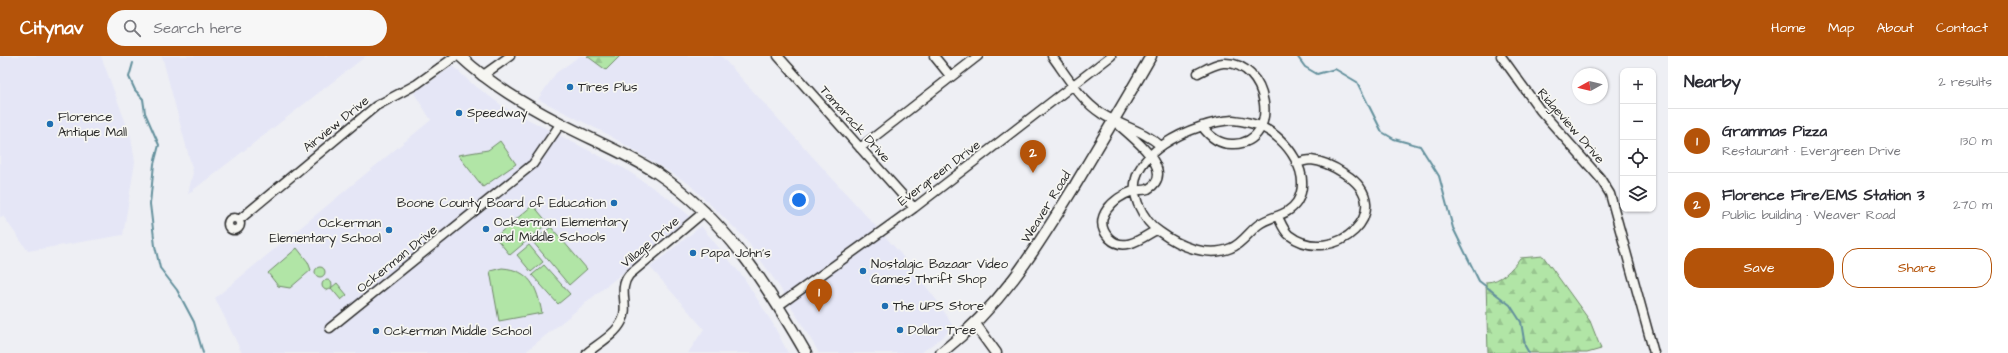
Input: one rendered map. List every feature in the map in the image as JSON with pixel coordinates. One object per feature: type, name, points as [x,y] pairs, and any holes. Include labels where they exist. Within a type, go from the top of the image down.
[{"type":"main road","points":[[460,56],[482,76],[503,91],[561,123],[635,160],[656,173],[705,211],[738,246],[762,280],[806,353]]},
{"type":"main road","name":"Weaver Road","points":[[941,353],[975,324],[1026,264],[1114,121],[1150,56]]},
{"type":"main road","points":[[975,324],[996,353]]},
{"type":"street","name":"Airview Drive","points":[[239,220],[376,106],[417,84],[456,56]]},
{"type":"street","points":[[482,76],[510,56]]},
{"type":"street","name":"Tamarack Drive","points":[[778,56],[914,208]]},
{"type":"street","points":[[934,56],[951,77]]},
{"type":"street","points":[[860,148],[978,56]]},
{"type":"street","points":[[1052,56],[1074,85],[1100,112],[1114,121],[1133,137],[1157,168],[1156,181],[1147,190],[1135,190],[1113,202],[1107,208],[1102,220],[1105,233],[1114,242],[1127,244],[1134,243],[1156,230]]},
{"type":"street","name":"Evergreen Drive","points":[[778,306],[914,208],[1111,56]]},
{"type":"street","name":"Ridgeview Drive","points":[[1501,56],[1524,91],[1606,187],[1613,203],[1654,353]]},
{"type":"street","points":[[1198,73],[1223,63],[1233,64],[1247,70],[1259,86],[1264,99],[1262,127],[1250,141],[1232,144],[1214,139],[1202,126]]},
{"type":"street","points":[[1233,120],[1249,122],[1262,127],[1284,143],[1296,163],[1302,178],[1300,194],[1292,208],[1278,217],[1260,223],[1232,248],[1212,251],[1183,246],[1156,230],[1141,211],[1135,190],[1139,173],[1150,157],[1161,146],[1181,134],[1202,126],[1217,121],[1233,120]]},
{"type":"street","points":[[1114,121],[1138,130],[1161,146]]},
{"type":"street","name":"Ockerman Drive","points":[[330,328],[533,164],[561,123]]},
{"type":"street","points":[[1278,217],[1289,235],[1320,245],[1339,241],[1349,236],[1358,229],[1366,213],[1366,202],[1362,188],[1350,177],[1336,168],[1312,160],[1296,163]]},
{"type":"street","name":"Village Drive","points":[[587,353],[616,330],[623,320],[625,305],[623,288],[629,275],[705,211]]},
{"type":"shaded area","points":[[0,56],[101,56],[131,137],[135,162],[123,235],[28,251],[3,216],[0,217]]},
{"type":"shaded area","points":[[162,56],[366,56],[188,194],[193,172]]},
{"type":"shaded area","points":[[580,56],[587,56],[606,69],[620,56],[721,56],[900,253],[938,302],[954,328],[921,353],[819,353],[779,286],[745,238],[688,183],[607,134],[538,99],[556,73]]},
{"type":"shaded area","name":"Ockerman Elementary and Middle Schools","points":[[453,66],[470,82],[504,107],[625,169],[668,198],[690,216],[641,258],[524,353],[242,353],[215,298],[431,120],[414,93]]},
{"type":"shaded area","points":[[701,226],[744,278],[773,324],[788,353],[688,353],[704,329],[650,267]]},
{"type":"green space","points":[[587,56],[620,56],[606,70]]},
{"type":"green space","points":[[500,141],[516,164],[483,187],[458,155],[488,150]]},
{"type":"green space","points":[[533,205],[548,223],[510,255],[495,237]]},
{"type":"green space","points":[[551,227],[587,269],[569,285],[533,242]]},
{"type":"green space","points":[[529,245],[543,262],[531,272],[517,255]]},
{"type":"green space","points":[[297,248],[308,262],[311,270],[290,288],[278,286],[268,273]]},
{"type":"green space","points":[[1543,256],[1590,321],[1601,349],[1587,353],[1488,353],[1486,282],[1497,280],[1506,274],[1520,258]]},
{"type":"green space","points":[[544,265],[570,294],[558,304],[532,275]]},
{"type":"green space","points":[[318,267],[322,267],[324,268],[324,276],[318,277],[315,274],[315,270]]},
{"type":"green space","points":[[502,268],[520,272],[531,282],[538,296],[542,313],[499,321],[490,271]]},
{"type":"green space","points":[[325,280],[329,280],[331,281],[331,289],[325,290],[322,287],[322,283]]},
{"type":"green space","points":[[337,283],[347,295],[341,300],[331,288]]},
{"type":"waterway","points":[[1297,56],[1305,67],[1317,74],[1335,69],[1357,82],[1382,132],[1394,139],[1420,146],[1439,176],[1453,228],[1479,281],[1510,305],[1521,322],[1525,346],[1529,353]]},
{"type":"waterway","points":[[133,63],[129,77],[135,90],[143,99],[145,113],[159,145],[154,164],[150,204],[155,246],[160,268],[177,290],[194,322],[203,353]]},
{"type":"place","name":"Tires Plus","points":[[570,87]]},
{"type":"place","name":"Speedway","points":[[459,113]]},
{"type":"place","name":"Florence Antique Mall","points":[[50,124]]},
{"type":"place","name":"Florence Fire/EMS Station 3","points":[[1033,173]]},
{"type":"place","name":"Boone County Board of Education","points":[[614,203]]},
{"type":"place","name":"Ockerman Elementary and Middle Schools","points":[[486,229]]},
{"type":"place","name":"Ockerman Elementary School","points":[[389,230]]},
{"type":"place","name":"Papa John's","points":[[693,253]]},
{"type":"place","name":"Nostalgic Bazaar Video Games Thrift Shop","points":[[863,271]]},
{"type":"place","name":"The UPS Store","points":[[885,306]]},
{"type":"place","name":"Grammas Pizza","points":[[819,312]]},
{"type":"place","name":"Dollar Tree","points":[[900,330]]},
{"type":"place","name":"Ockerman Middle School","points":[[376,331]]}]
